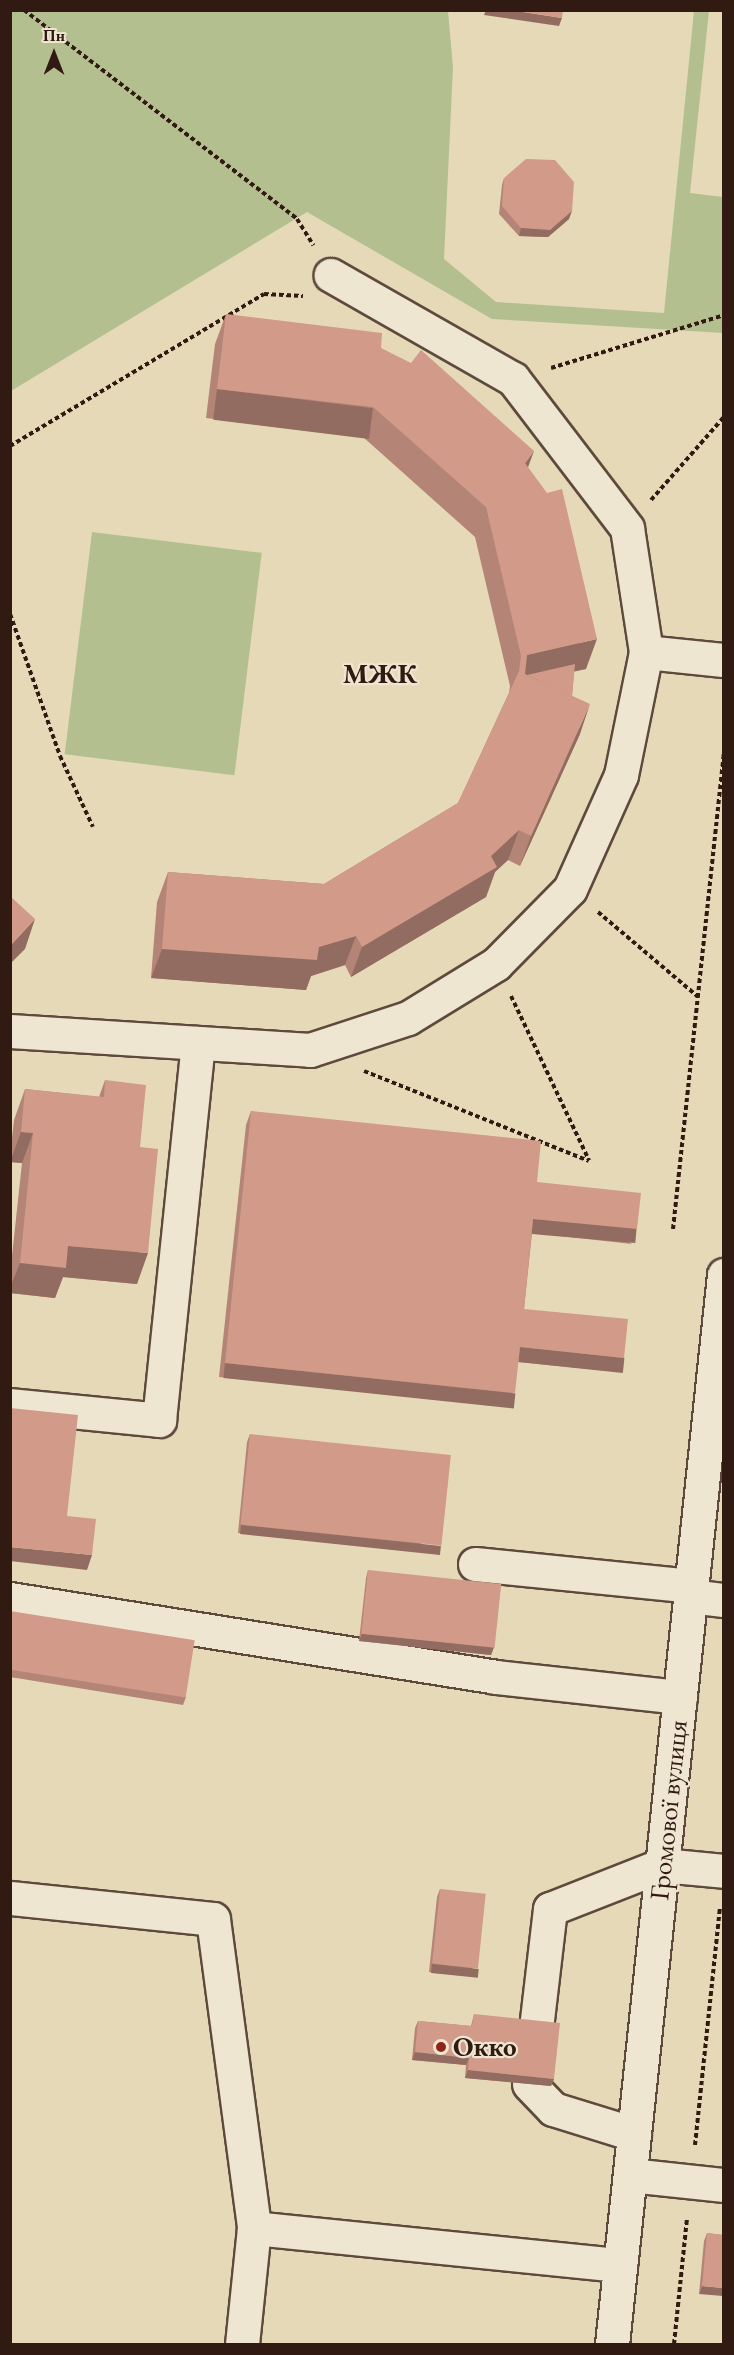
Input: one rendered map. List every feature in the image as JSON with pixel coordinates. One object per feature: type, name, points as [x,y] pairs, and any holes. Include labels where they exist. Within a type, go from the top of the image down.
[{"type":"street","points":[[10,1031],[310,1050],[408,1018],[496,964],[570,889],[621,775],[646,652],[627,528],[513,379],[331,274]]},
{"type":"street","points":[[646,652],[723,660]]},
{"type":"street","points":[[10,1405],[159,1420],[198,1043]]},
{"type":"street","name":"Громової вулиця","points":[[612,2344],[723,1275]]},
{"type":"street","points":[[475,1564],[691,1591],[723,1600]]},
{"type":"street","points":[[10,1599],[495,1677],[680,1697]]},
{"type":"street","points":[[536,2028],[550,1909],[662,1865],[722,1883]]},
{"type":"street","points":[[10,1898],[213,1919],[254,2228],[242,2344]]},
{"type":"street","points":[[529,2084],[553,2109],[634,2134]]},
{"type":"street","points":[[630,2175],[723,2185]]},
{"type":"street","points":[[254,2228],[620,2265]]},
{"type":"path","points":[[24,10],[297,219]]},
{"type":"path","points":[[10,446],[264,294],[300,299]]},
{"type":"path","points":[[513,379],[723,315]]},
{"type":"path","points":[[627,528],[723,417]]},
{"type":"path","points":[[10,614],[60,756],[93,827]]},
{"type":"path","points":[[673,1229],[723,751]]},
{"type":"path","points":[[570,889],[698,997]]},
{"type":"path","points":[[310,1050],[589,1161],[496,964]]},
{"type":"path","points":[[674,2344],[722,1883]]},
{"type":"green space","points":[[11,10],[448,11],[453,67],[444,259],[496,302],[664,313],[694,11],[709,11],[690,193],[723,197],[723,333],[492,319],[307,212],[11,391]]},
{"type":"green space","points":[[92,532],[262,553],[234,775],[65,754]]},
{"type":"building","points":[[510,10],[563,10],[562,18]]},
{"type":"building","points":[[526,159],[555,160],[574,182],[572,211],[550,230],[521,228],[502,206],[504,178]]},
{"type":"building","points":[[226,314],[382,333],[381,348],[411,363],[421,350],[534,451],[525,463],[547,493],[562,489],[597,639],[527,655],[525,674],[590,704],[531,836],[519,830],[491,856],[497,867],[362,947],[356,936],[319,947],[317,960],[162,949],[168,872],[324,884],[458,803],[519,671],[521,656],[486,507],[373,407],[217,389]]},
{"type":"building","points":[[575,664],[572,696],[527,675]]},
{"type":"building","points":[[10,896],[35,919],[10,946]]},
{"type":"building","points":[[105,1080],[146,1085],[140,1147],[158,1149],[148,1253],[68,1246],[66,1268],[20,1263],[33,1133],[21,1132],[25,1089],[104,1097]]},
{"type":"building","points":[[251,1111],[541,1141],[537,1182],[641,1193],[637,1229],[533,1219],[524,1309],[628,1319],[624,1358],[520,1347],[515,1393],[225,1363]]},
{"type":"building","points":[[10,1408],[78,1415],[67,1516],[96,1519],[92,1555],[10,1547]]},
{"type":"building","points":[[250,1434],[451,1455],[441,1546],[240,1525]]},
{"type":"building","points":[[368,1570],[501,1584],[495,1648],[361,1634]]},
{"type":"building","points":[[10,1611],[195,1640],[186,1698],[10,1670]]},
{"type":"building","points":[[440,1889],[486,1894],[478,1968],[432,1964]]},
{"type":"building","points":[[474,2014],[560,2023],[554,2079],[468,2070],[469,2058],[415,2052],[418,2021],[472,2026]]},
{"type":"building","points":[[707,2233],[723,2235],[723,2288],[702,2286]]},
{"type":"place","name":"Окко","points":[[441,2047]]},
{"type":"district","name":"МЖК","points":[[380,673]]}]
